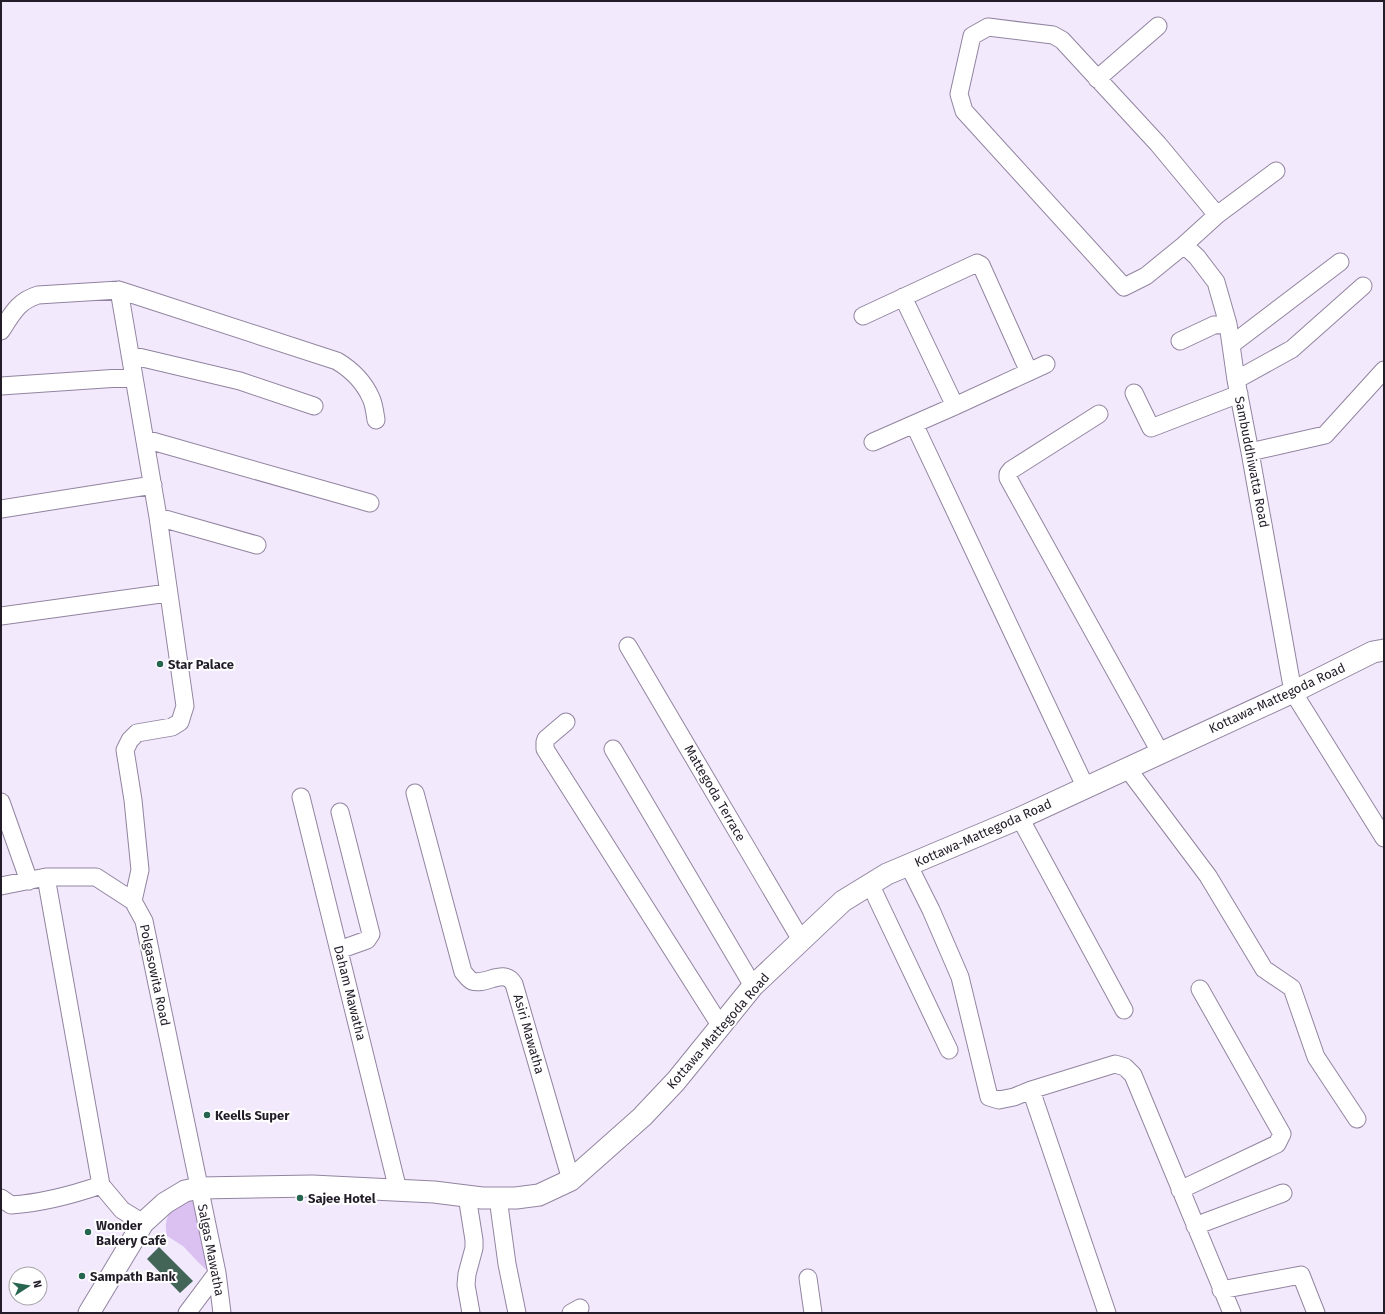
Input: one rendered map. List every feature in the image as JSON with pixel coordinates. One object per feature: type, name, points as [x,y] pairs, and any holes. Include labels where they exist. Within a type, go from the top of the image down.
[{"type":"main road","name":"Kottawa-Mattegoda Road","points":[[89,1313],[143,1223],[165,1203],[185,1191],[199,1188],[312,1186],[398,1190],[482,1198],[516,1198],[539,1195],[571,1180],[642,1116],[676,1081],[753,986],[843,901],[887,874],[1020,818],[1085,786],[1293,692],[1373,652],[1384,650]]},
{"type":"street","points":[[1097,79],[1158,26]]},
{"type":"street","points":[[1216,215],[1158,144],[1062,40],[1053,35],[988,28],[972,36],[958,94],[964,111],[1124,287],[1146,276],[1184,245],[1216,215],[1276,172]]},
{"type":"street","name":"Sambuddhiwatta Road","points":[[1184,245],[1198,257],[1216,282],[1228,324],[1237,387],[1293,692]]},
{"type":"street","points":[[863,316],[977,262],[981,265],[1029,372]]},
{"type":"street","points":[[1231,345],[1340,262]]},
{"type":"street","points":[[1134,393],[1151,428],[1237,387],[1292,348],[1362,286]]},
{"type":"street","points":[[119,290],[153,485],[184,706],[180,722],[172,727],[137,733],[130,740],[125,750],[133,800],[140,870],[133,901]]},
{"type":"street","points":[[1,331],[20,303],[29,298],[38,295],[119,290],[337,361],[347,367],[364,385],[372,399],[376,420]]},
{"type":"street","points":[[903,297],[955,406]]},
{"type":"street","points":[[1180,341],[1214,325],[1228,324]]},
{"type":"street","points":[[130,355],[240,381],[314,406]]},
{"type":"street","points":[[873,442],[1046,364]]},
{"type":"street","points":[[1250,452],[1325,435],[1384,370]]},
{"type":"street","points":[[1,386],[134,377]]},
{"type":"street","points":[[1099,414],[1011,470],[1008,474],[1008,478],[1160,752]]},
{"type":"street","points":[[914,424],[1085,786]]},
{"type":"street","points":[[145,439],[370,503]]},
{"type":"street","points":[[1,509],[153,485]]},
{"type":"street","points":[[158,517],[257,545]]},
{"type":"street","points":[[1,616],[168,594]]},
{"type":"street","name":"Mattegoda Terrace","points":[[628,646],[801,940]]},
{"type":"street","points":[[1293,692],[1384,838]]},
{"type":"street","points":[[566,722],[546,739],[545,749],[720,1025]]},
{"type":"street","points":[[613,749],[753,986]]},
{"type":"street","points":[[1127,768],[1208,876],[1264,969],[1292,988],[1316,1057],[1357,1119]]},
{"type":"street","name":"Asiri Mawatha","points":[[415,793],[463,972],[473,981],[502,976],[511,979],[514,984],[571,1180]]},
{"type":"street","name":"Daham Mawatha","points":[[301,797],[398,1190]]},
{"type":"street","points":[[1,802],[29,881]]},
{"type":"street","points":[[339,950],[367,940],[371,934],[340,812]]},
{"type":"street","points":[[1020,818],[1124,1010]]},
{"type":"street","points":[[909,866],[931,910],[960,977],[989,1097],[999,1100],[1014,1097],[1031,1090],[1115,1064],[1125,1067],[1132,1075],[1232,1313]]},
{"type":"street","points":[[46,877],[101,1185],[122,1210],[143,1223]]},
{"type":"street","name":"Polgasowita Road","points":[[1,886],[46,877],[96,877],[133,901],[144,921],[199,1188]]},
{"type":"street","points":[[870,884],[950,1050]]},
{"type":"street","points":[[1180,1190],[1277,1144],[1282,1134],[1200,989]]},
{"type":"street","points":[[1031,1090],[1107,1313]]},
{"type":"street","points":[[1,1198],[11,1205],[34,1204],[101,1185]]},
{"type":"street","name":"Salgas Mawatha","points":[[199,1188],[217,1273],[222,1313]]},
{"type":"street","points":[[1195,1226],[1283,1193]]},
{"type":"street","points":[[467,1196],[474,1240],[474,1248],[467,1274],[466,1285],[472,1313]]},
{"type":"street","points":[[498,1198],[517,1313]]},
{"type":"street","points":[[187,1313],[217,1273]]},
{"type":"street","points":[[1222,1290],[1301,1275],[1316,1313]]},
{"type":"street","points":[[808,1278],[813,1313]]},
{"type":"shaded area","points":[[197,1190],[210,1273],[183,1246],[167,1236],[166,1227],[169,1214],[178,1203]]},
{"type":"building","points":[[159,1247],[193,1281],[180,1293],[147,1259]]},
{"type":"place","name":"Star Palace","points":[[160,664]]},
{"type":"place","name":"Keells Super","points":[[207,1115]]},
{"type":"place","name":"Sajee Hotel","points":[[300,1198]]},
{"type":"place","name":"Wonder Bakery Café","points":[[88,1232]]},
{"type":"place","name":"Sampath Bank","points":[[82,1276]]}]
